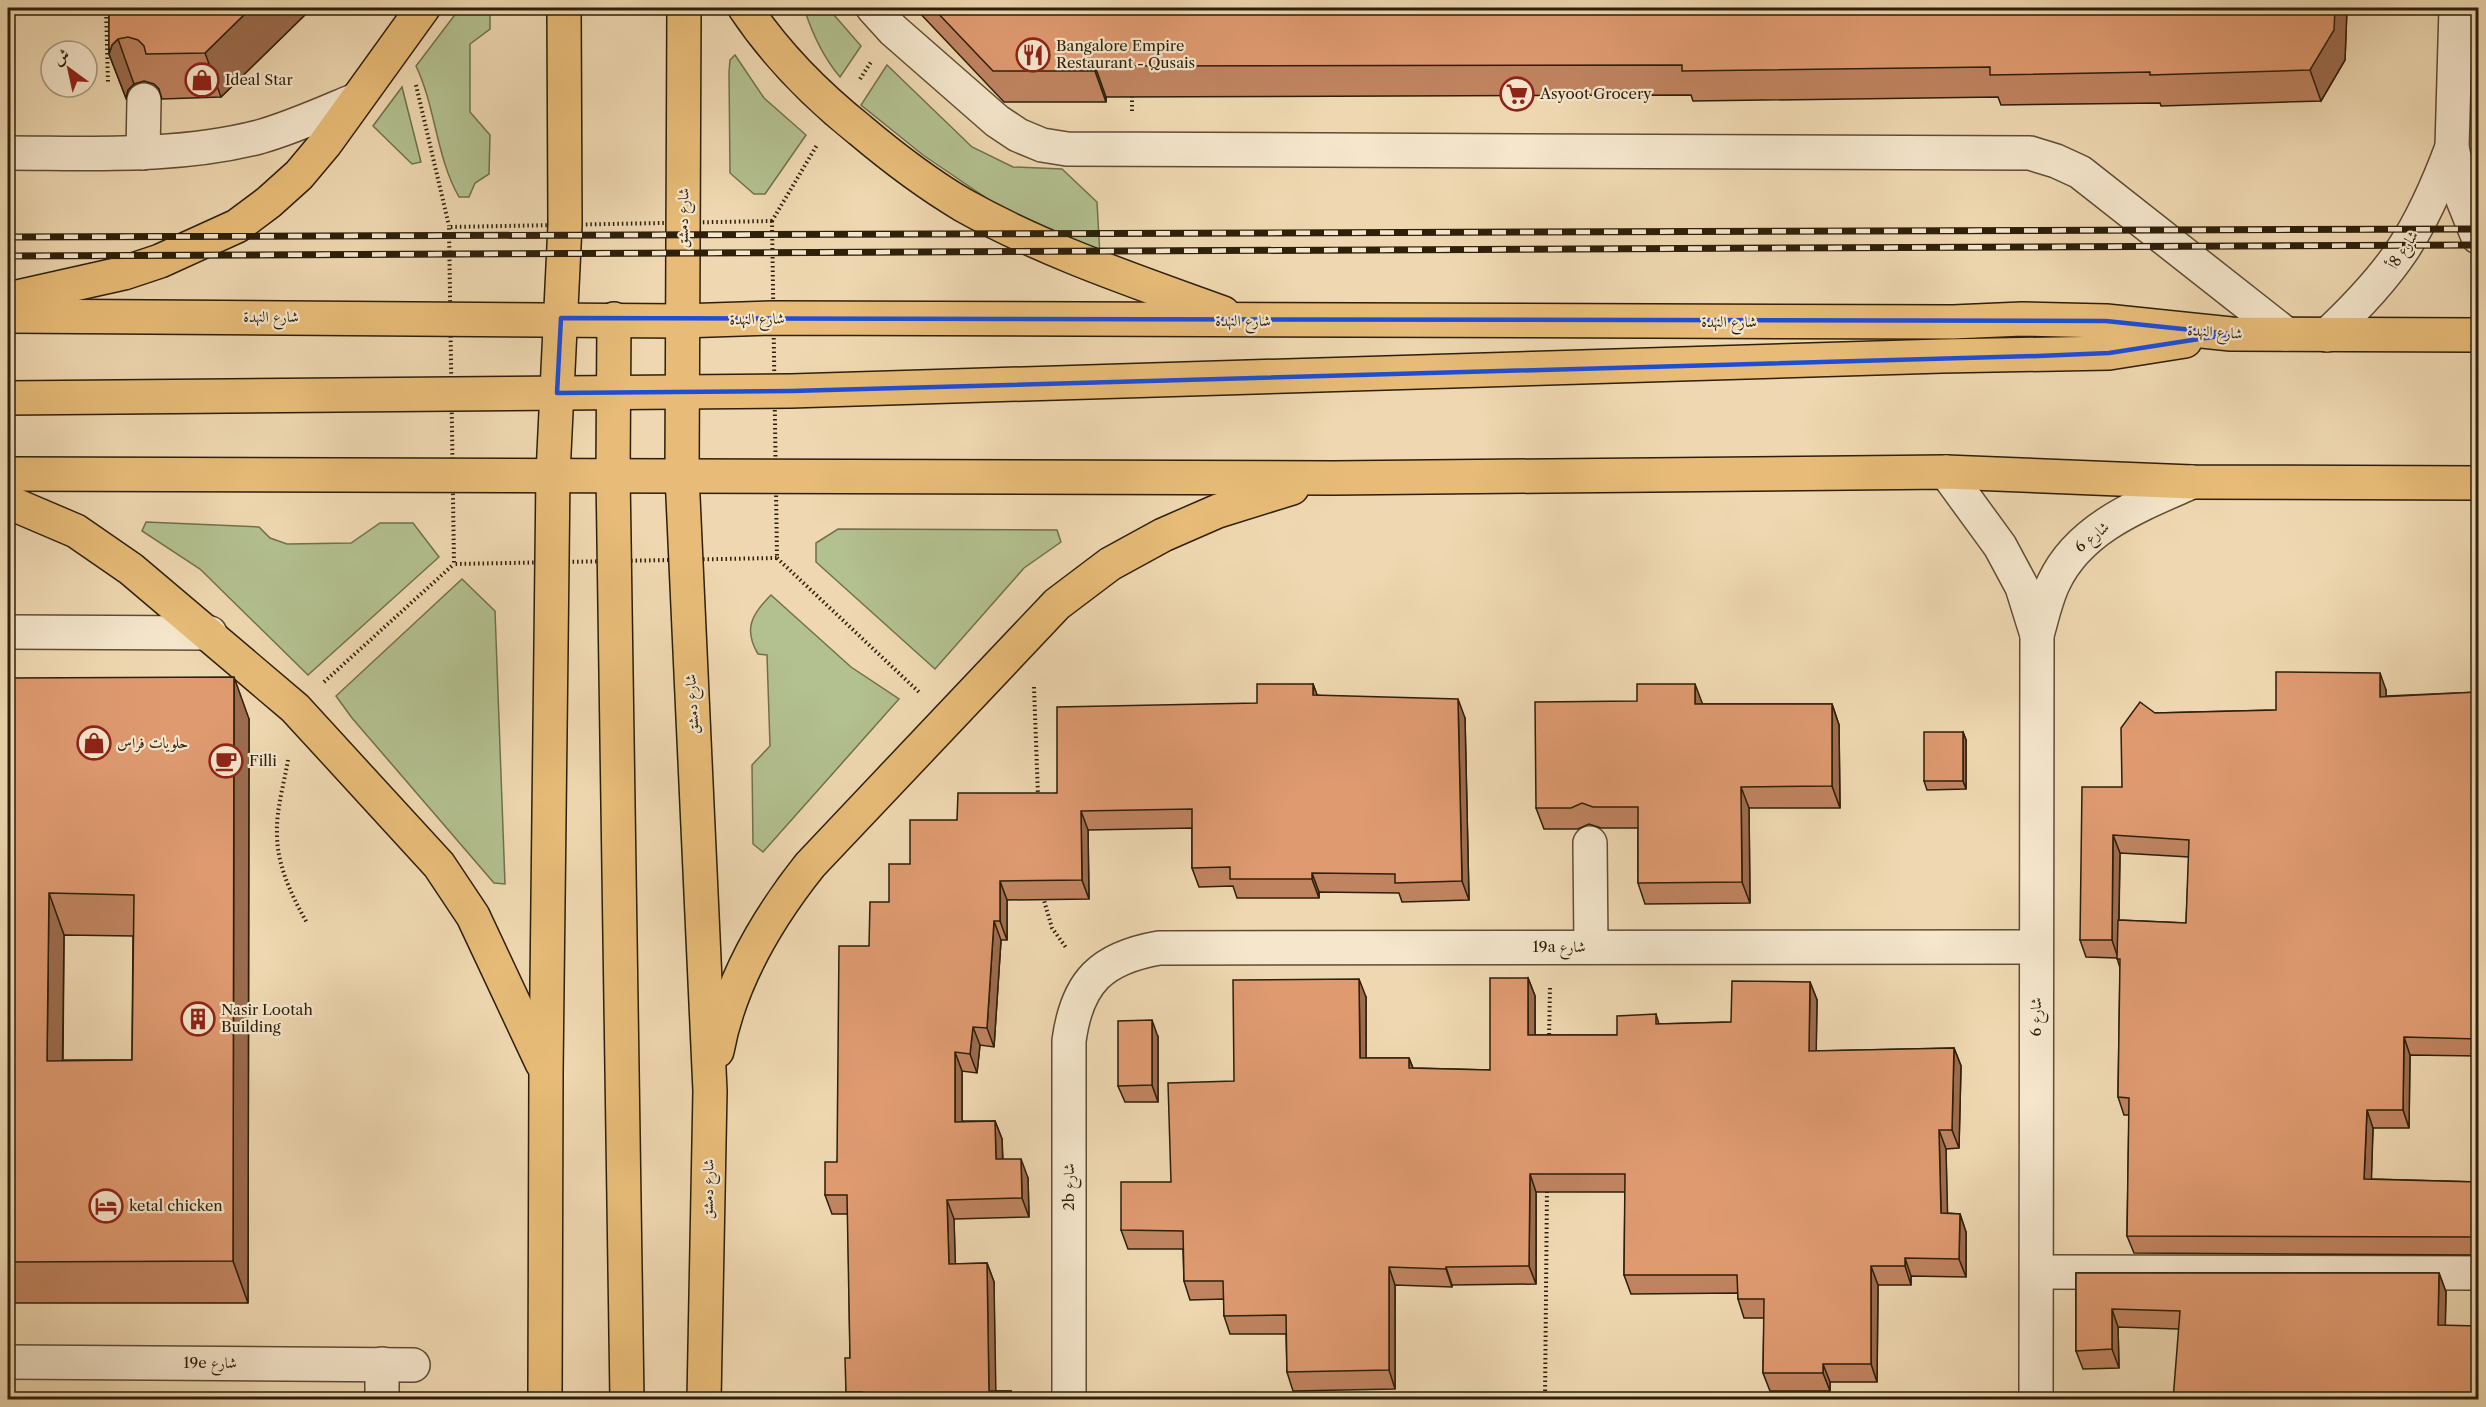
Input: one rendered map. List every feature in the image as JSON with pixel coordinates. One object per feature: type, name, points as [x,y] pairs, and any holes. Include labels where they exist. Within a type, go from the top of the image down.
[{"type":"main road","points":[[8,299],[124,273],[160,261],[237,226],[299,175],[325,144],[353,101],[423,8]]},
{"type":"main road","points":[[545,1400],[546,1072],[554,474],[565,225],[564,8]]},
{"type":"main road","name":"شارع دمشق","points":[[684,8],[682,475],[710,1091],[704,1400]]},
{"type":"main road","points":[[745,8],[763,35],[796,75],[876,144],[921,178],[1015,232],[1096,268],[1248,321]]},
{"type":"main road","name":"شارع النهدة","points":[[8,316],[561,318],[681,321],[773,318],[1953,322],[2022,319],[2106,321],[2231,334],[2478,335]]},
{"type":"main road","points":[[614,319],[613,474],[627,1400]]},
{"type":"main road","points":[[8,398],[681,392],[2097,354],[2231,334]]},
{"type":"main road","points":[[8,474],[613,474],[1334,478],[1946,472],[2192,482],[2478,483]]},
{"type":"main road","points":[[710,1091],[719,1042],[734,994],[754,948],[779,904],[810,865],[1057,604],[1110,564],[1163,535],[1218,511],[1266,495],[1334,478]]},
{"type":"main road","points":[[8,502],[76,531],[131,569],[210,633],[295,708],[439,865],[472,916],[546,1072]]},
{"type":"street","points":[[873,8],[893,30],[997,121],[1018,135],[1042,145],[1067,149],[2030,153],[2056,160],[2080,172],[2286,334]]},
{"type":"street","name":"شارع 8أ","points":[[2456,8],[2452,147],[2463,200],[2478,237]]},
{"type":"street","points":[[152,153],[154,99]]},
{"type":"street","points":[[8,153],[152,153],[258,137],[353,101]]},
{"type":"street","name":"شارع 8أ","points":[[2327,335],[2369,296],[2405,251],[2432,201],[2452,147]]},
{"type":"street","name":"شارع 6","points":[[1946,472],[2000,546],[2022,587],[2037,635]]},
{"type":"street","name":"شارع 6","points":[[2036,1400],[2037,635],[2053,582],[2074,549],[2102,527],[2136,507],[2192,482]]},
{"type":"street","points":[[8,632],[210,633]]},
{"type":"street","points":[[1590,843],[1591,947]]},
{"type":"street","name":"19a شارع","points":[[1092,980],[1109,963],[1130,953],[1160,948],[2036,947]]},
{"type":"street","name":"2b شارع","points":[[1069,1400],[1069,1041],[1078,1002],[1092,980]]},
{"type":"street","points":[[2037,1272],[2478,1273]]},
{"type":"street","name":"19e شارع","points":[[8,1362],[398,1365],[382,1400]]},
{"type":"path","points":[[405,34],[449,226]]},
{"type":"path","points":[[1132,91],[1132,151]]},
{"type":"path","points":[[777,558],[948,719]]},
{"type":"path","points":[[1032,630],[1038,802]]},
{"type":"path","points":[[1042,894],[1052,928],[1092,980]]},
{"type":"path","points":[[1549,1042],[1550,947]]},
{"type":"path","points":[[1545,1400],[1547,1185]]},
{"type":"highlighted area","points":[[561,318],[2106,321],[2231,334],[2109,353],[2038,356],[791,391],[557,393]]},
{"type":"green space","points":[[460,8],[490,8],[490,29],[470,44],[470,112],[490,135],[489,174],[475,183],[469,197],[459,197],[451,182],[423,82],[416,66]]},
{"type":"green space","points":[[804,8],[828,8],[861,46],[840,77],[819,44]]},
{"type":"green space","points":[[735,55],[764,98],[806,135],[765,194],[754,194],[730,173],[729,72],[730,60]]},
{"type":"green space","points":[[887,65],[972,147],[1013,167],[1062,169],[1097,202],[1100,257],[1007,212],[923,155],[861,105]]},
{"type":"green space","points":[[402,87],[421,162],[412,164],[373,126]]},
{"type":"green space","points":[[146,522],[259,527],[270,538],[287,544],[351,543],[380,523],[413,523],[439,557],[308,675],[200,569],[142,531]]},
{"type":"green space","points":[[838,529],[1057,530],[1061,542],[1024,568],[935,669],[816,562],[816,543]]},
{"type":"green space","points":[[462,579],[495,611],[505,884],[494,883],[352,718],[336,696]]},
{"type":"green space","points":[[771,595],[851,667],[899,699],[763,852],[753,844],[752,765],[770,746],[767,655],[758,654],[753,645],[751,629],[755,615]]},
{"type":"building","points":[[109,8],[251,8],[205,53],[146,54],[144,46],[138,40],[128,37],[118,39],[112,45],[109,54]]},
{"type":"building","points":[[933,8],[2335,8],[2334,30],[2310,70],[2150,75],[2150,72],[1990,75],[1990,67],[1682,71],[1682,65],[1095,66],[1095,71],[993,71]]},
{"type":"building","points":[[2276,672],[2380,673],[2380,697],[2478,692],[2478,1039],[2404,1037],[2403,1110],[2367,1110],[2364,1179],[2478,1182],[2478,1237],[2127,1236],[2129,1098],[2118,1097],[2120,959],[2117,959],[2118,920],[2186,923],[2189,840],[2113,835],[2112,940],[2080,940],[2082,787],[2122,787],[2121,728],[2140,702],[2155,713],[2276,710]]},
{"type":"building","name":"Nasir Lootah Building","points":[[234,677],[233,1261],[8,1262],[8,678]],"holes":[[[49,893],[134,895],[132,1060],[47,1061]]]},
{"type":"building","points":[[1257,684],[1313,684],[1313,695],[1458,699],[1462,881],[1395,883],[1395,874],[1312,873],[1312,879],[1230,879],[1230,867],[1192,868],[1192,809],[1081,811],[1082,880],[1000,881],[1000,921],[994,921],[987,1028],[973,1027],[970,1054],[955,1052],[955,1122],[995,1121],[996,1159],[1021,1159],[1022,1198],[947,1200],[949,1264],[987,1263],[989,1391],[1011,1391],[1011,1400],[862,1400],[862,1392],[846,1392],[845,1358],[850,1358],[847,1195],[825,1195],[825,1162],[837,1162],[839,946],[869,946],[870,902],[889,902],[889,864],[910,864],[910,820],[957,820],[958,793],[1057,793],[1057,707],[1257,703]]},
{"type":"building","points":[[1637,684],[1695,684],[1695,704],[1832,704],[1832,786],[1741,787],[1742,882],[1638,883],[1638,807],[1593,807],[1582,803],[1571,808],[1536,808],[1535,702],[1637,701]]},
{"type":"building","points":[[1924,732],[1963,732],[1963,781],[1924,781]]},
{"type":"building","points":[[1490,978],[1528,978],[1528,1035],[1617,1035],[1617,1016],[1656,1014],[1656,1024],[1731,1022],[1732,981],[1810,982],[1809,1051],[1954,1048],[1952,1130],[1939,1130],[1941,1213],[1960,1214],[1959,1259],[1905,1258],[1905,1266],[1871,1266],[1871,1364],[1823,1364],[1823,1373],[1763,1373],[1764,1299],[1738,1299],[1737,1275],[1624,1275],[1625,1174],[1530,1174],[1529,1266],[1446,1267],[1446,1269],[1389,1267],[1389,1370],[1287,1372],[1286,1315],[1224,1316],[1223,1281],[1184,1281],[1183,1231],[1121,1230],[1121,1182],[1171,1182],[1168,1083],[1234,1081],[1233,980],[1359,979],[1360,1058],[1409,1058],[1409,1068],[1490,1070]]},
{"type":"building","points":[[1152,1020],[1152,1085],[1118,1086],[1118,1021]]},
{"type":"building","points":[[2076,1273],[2439,1273],[2438,1325],[2478,1326],[2478,1400],[2173,1400],[2180,1311],[2112,1309],[2112,1349],[2076,1351]]},
{"type":"railway","points":[[8,237],[2478,229]]},
{"type":"railway","points":[[8,256],[2478,245]]},
{"type":"place","name":"Bangalore Empire Restaurant - Qusais","points":[[1033,55]]},
{"type":"place","name":"Ideal Star","points":[[202,80]]},
{"type":"place","name":"Asyoot Grocery","points":[[1517,94]]},
{"type":"place","name":"حلويات فراس","points":[[94,743]]},
{"type":"place","name":"Filli","points":[[226,761]]},
{"type":"place","name":"Nasir Lootah Building","points":[[198,1019]]},
{"type":"place","name":"ketal chicken","points":[[106,1206]]}]
